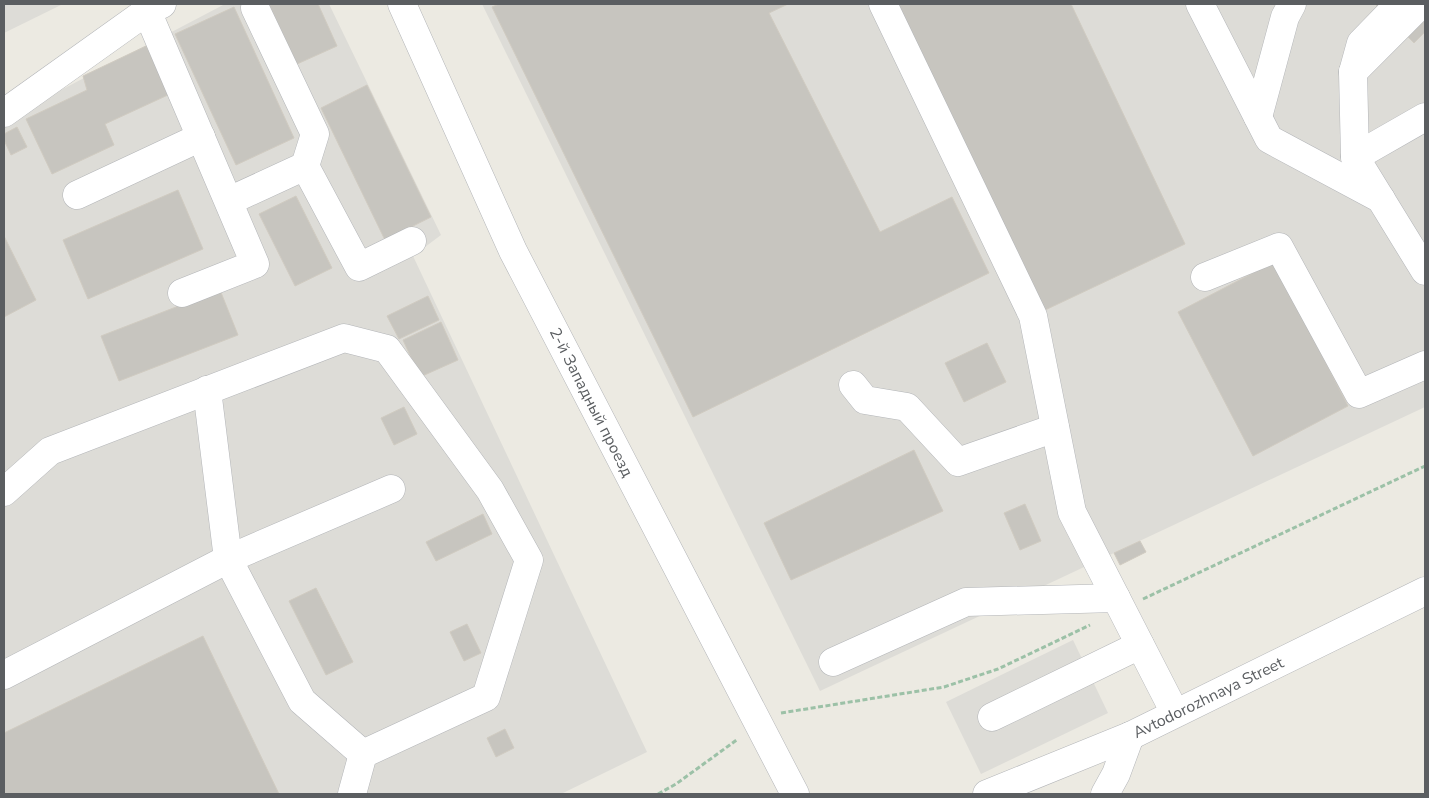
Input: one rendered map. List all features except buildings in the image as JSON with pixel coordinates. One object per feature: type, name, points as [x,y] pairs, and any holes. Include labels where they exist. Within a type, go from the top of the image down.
[{"type":"street","name":"2-й Западный проезд","points":[[402,4],[513,251],[795,794]]},
{"type":"street","points":[[882,4],[1033,316],[1072,512],[1175,714]]},
{"type":"street","points":[[1200,4],[1270,139],[1381,199]]},
{"type":"street","points":[[1258,117],[1285,17],[1292,4]]},
{"type":"street","points":[[1399,4],[1361,43],[1353,72],[1355,157],[1425,271]]},
{"type":"street","points":[[1353,72],[1421,4]]},
{"type":"street","points":[[4,113],[154,7],[201,137],[255,264],[182,294]]},
{"type":"street","points":[[229,200],[304,166],[315,134],[255,8]]},
{"type":"street","points":[[1355,157],[1425,117]]},
{"type":"street","points":[[77,195],[201,137]]},
{"type":"street","points":[[304,166],[359,267],[412,242]]},
{"type":"street","points":[[1205,277],[1279,247],[1359,394],[1425,364]]},
{"type":"street","points":[[4,492],[50,451],[344,338],[387,349],[490,490],[529,560],[486,697],[363,754],[352,794]]},
{"type":"street","points":[[853,385],[865,400],[907,407],[958,462],[1055,428]]},
{"type":"street","points":[[207,390],[228,560],[302,701],[363,754]]},
{"type":"street","points":[[4,674],[228,560],[391,489]]},
{"type":"street","name":"Avtodorozhnaya Street","points":[[987,794],[1130,736],[1425,591]]},
{"type":"street","points":[[832,662],[966,602],[1119,604]]},
{"type":"street","points":[[992,717],[1140,645]]},
{"type":"street","points":[[1105,794],[1116,774],[1130,736]]},
{"type":"path","points":[[658,794],[676,784],[758,723],[786,710],[944,687],[998,669],[1119,604],[1425,466]]},
{"type":"shaded area","points":[[4,4],[63,4],[4,33]]},
{"type":"shaded area","points":[[225,4],[329,4],[441,235],[413,256],[647,752],[561,794],[4,794],[4,120]]},
{"type":"shaded area","points":[[482,4],[1425,4],[1425,407],[820,691]]},
{"type":"shaded area","points":[[1073,640],[1108,713],[981,774],[946,702]]}]
